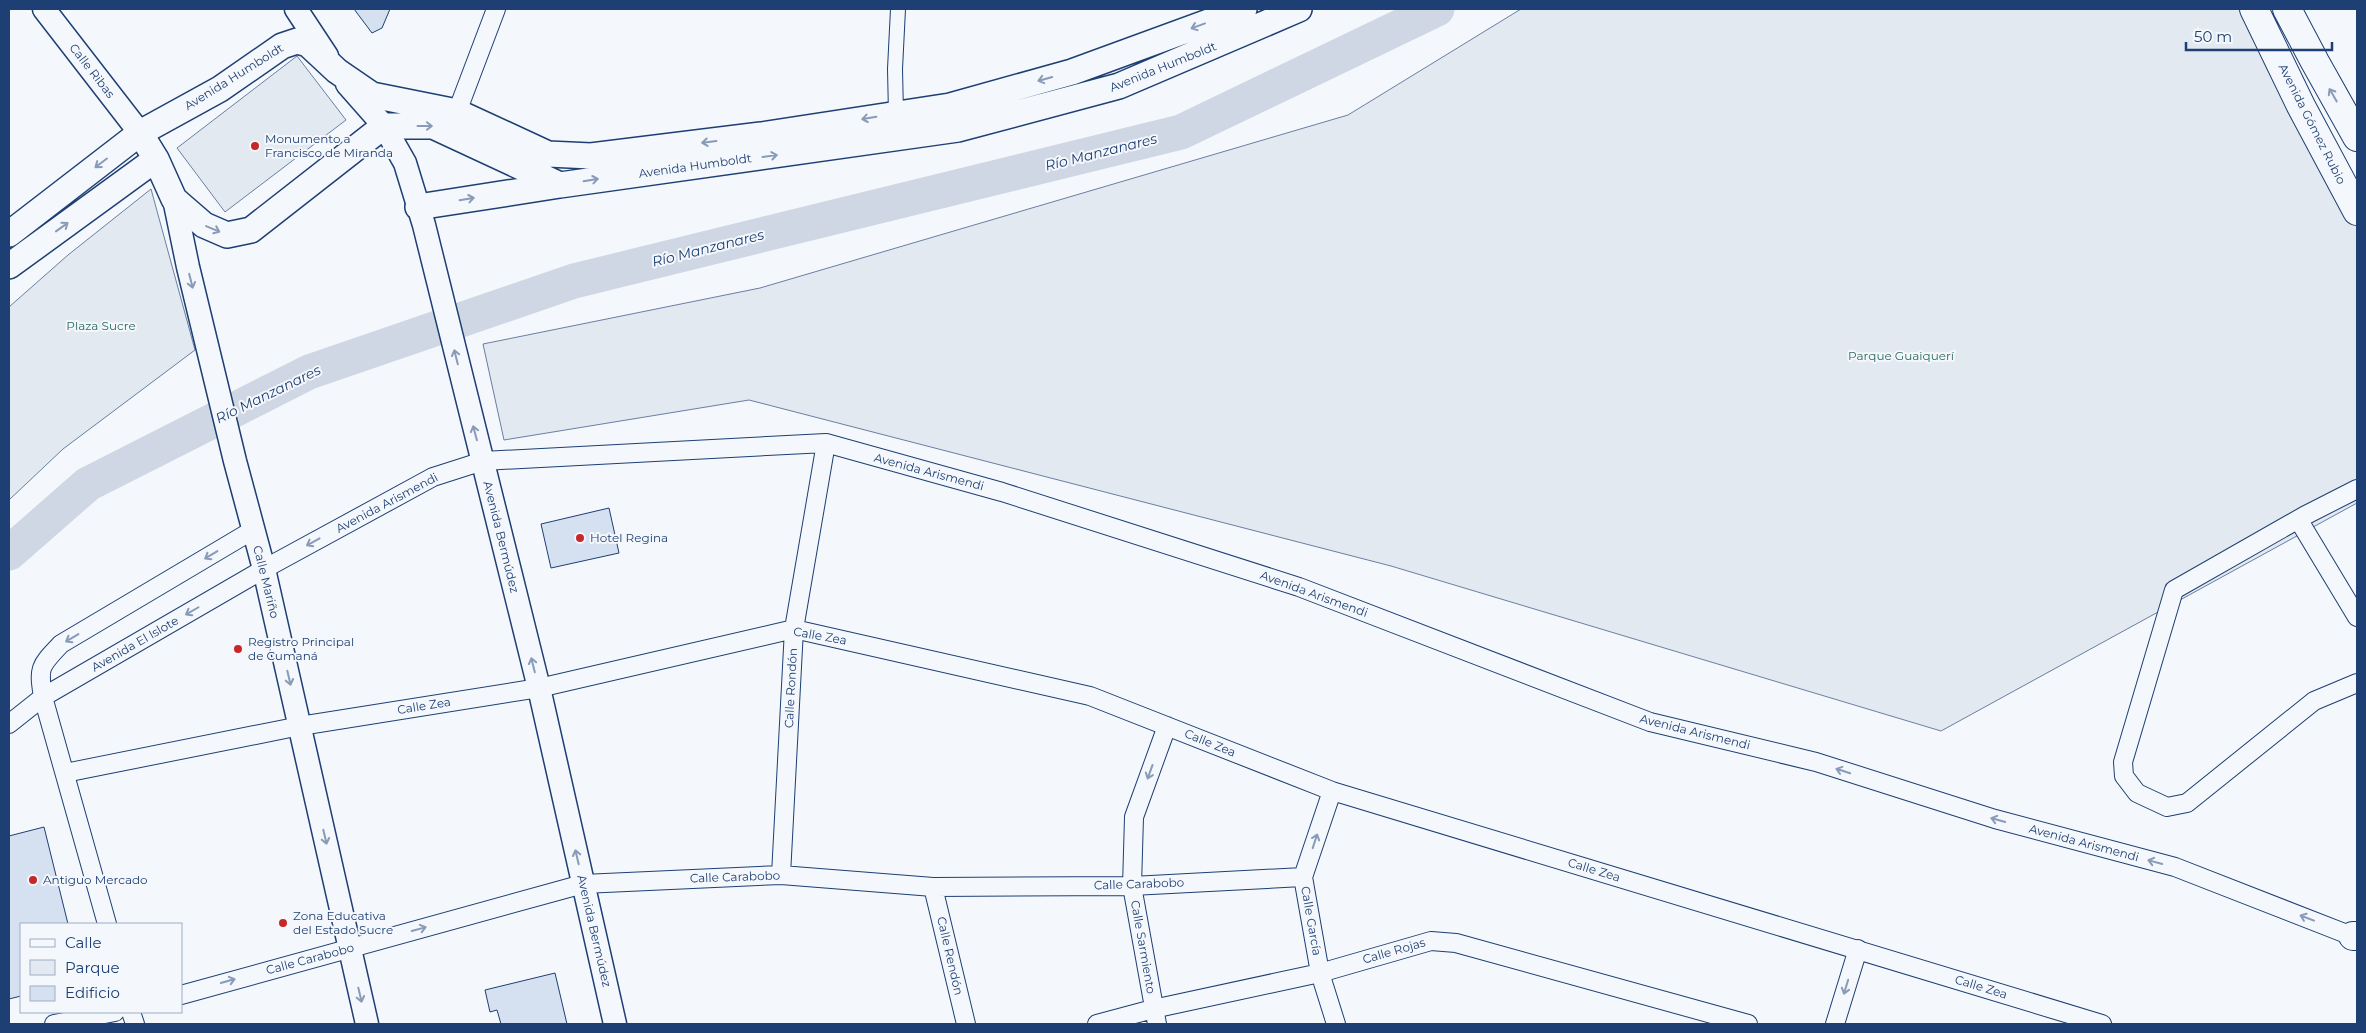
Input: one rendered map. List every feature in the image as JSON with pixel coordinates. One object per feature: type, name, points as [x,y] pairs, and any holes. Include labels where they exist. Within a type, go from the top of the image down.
[{"type":"main road","name":"Avenida Humboldt","points":[[10,231],[140,133],[220,89],[282,46],[297,41],[308,44],[337,71],[372,95],[457,112],[548,154],[591,156],[761,135],[950,106],[1072,72],[1244,9]]},
{"type":"main road","name":"Avenida Humboldt","points":[[421,216],[560,185],[958,129],[1120,86],[1299,9]]},
{"type":"main road","name":"Avenida Gómez Rubio","points":[[2254,9],[2357,211]]},
{"type":"main road","points":[[2287,9],[2357,137]]},
{"type":"main road","points":[[140,133],[156,159],[174,199],[204,225],[228,235],[251,230],[384,126],[433,126],[560,185]]},
{"type":"main road","points":[[9,266],[156,159]]},
{"type":"street","name":"Calle Ribas","points":[[44,9],[140,133]]},
{"type":"street","name":"Avenida Bermúdez","points":[[296,9],[337,71],[384,126],[405,163],[421,216],[539,688],[615,1024]]},
{"type":"street","points":[[457,112],[496,9]]},
{"type":"street","points":[[896,114],[895,69],[898,9]]},
{"type":"street","name":"Calle Mariño","points":[[174,199],[188,267],[235,461],[264,569],[367,1024]]},
{"type":"street","points":[[10,231],[33,248]]},
{"type":"street","name":"Avenida Arismendi","points":[[264,569],[433,477],[483,462],[826,443],[1002,492],[1299,586],[1650,722],[1816,762],[1995,819],[2175,867],[2356,936]]},
{"type":"street","name":"Calle Rondón","points":[[781,875],[794,629],[826,443]]},
{"type":"street","points":[[2357,489],[2174,590],[2123,762],[2124,776],[2138,793],[2167,807],[2186,803],[2314,701],[2357,683]]},
{"type":"street","points":[[2302,519],[2301,524],[2357,617]]},
{"type":"street","points":[[107,923],[43,697],[39,674],[44,662],[61,644],[253,530]]},
{"type":"street","name":"Avenida El Islote","points":[[9,724],[43,697],[264,569]]},
{"type":"street","name":"Calle Zea","points":[[65,773],[300,726],[539,688],[794,629],[1090,696],[1332,791],[2102,1024]]},
{"type":"street","name":"Calle Sarmiento","points":[[1155,1017],[1132,886],[1134,817],[1167,726]]},
{"type":"street","name":"Calle García","points":[[1332,791],[1303,877],[1320,973],[1336,1024]]},
{"type":"street","name":"Calle Carabobo","points":[[182,994],[583,884],[781,875],[933,887],[1132,886],[1303,877]]},
{"type":"street","name":"Calle Rendón","points":[[933,887],[966,1024]]},
{"type":"street","name":"Calle Rojas","points":[[1097,1024],[1155,1017],[1431,941],[1456,943],[1748,1024]]},
{"type":"street","points":[[1834,1024],[1858,949]]},
{"type":"street","points":[[54,1024],[110,1013]]},
{"type":"green space","name":"Parque Guaiquerí","points":[[1521,9],[2246,9],[2357,226],[2357,503],[1941,731],[1391,566],[749,400],[504,440],[483,344],[760,288],[1348,115]]},
{"type":"green space","points":[[297,56],[346,120],[225,212],[177,148]]},
{"type":"green space","name":"Plaza Sucre","points":[[151,189],[195,350],[63,449],[9,500],[9,307],[68,255]]},
{"type":"building","points":[[354,9],[390,9],[382,28],[372,33]]},
{"type":"building","name":"Hotel Regina","points":[[609,508],[619,553],[551,568],[541,524]]},
{"type":"building","name":"Antiguo Mercado","points":[[44,827],[68,923],[20,923],[20,996],[9,999],[9,836]]},
{"type":"building","points":[[555,973],[567,1024],[501,1024],[497,1010],[490,1012],[485,990]]},
{"type":"waterway","name":"Río Manzanares","points":[[9,553],[88,484],[309,372],[574,281],[1181,132],[1437,9]]},
{"type":"place","name":"Monumento a Francisco de Miranda","points":[[255,146]]},
{"type":"place","name":"Hotel Regina","points":[[580,538]]},
{"type":"place","name":"Registro Principal de Cumaná","points":[[238,649]]},
{"type":"place","name":"Antiguo Mercado","points":[[33,880]]},
{"type":"place","name":"Zona Educativa del Estado Sucre","points":[[283,923]]}]
